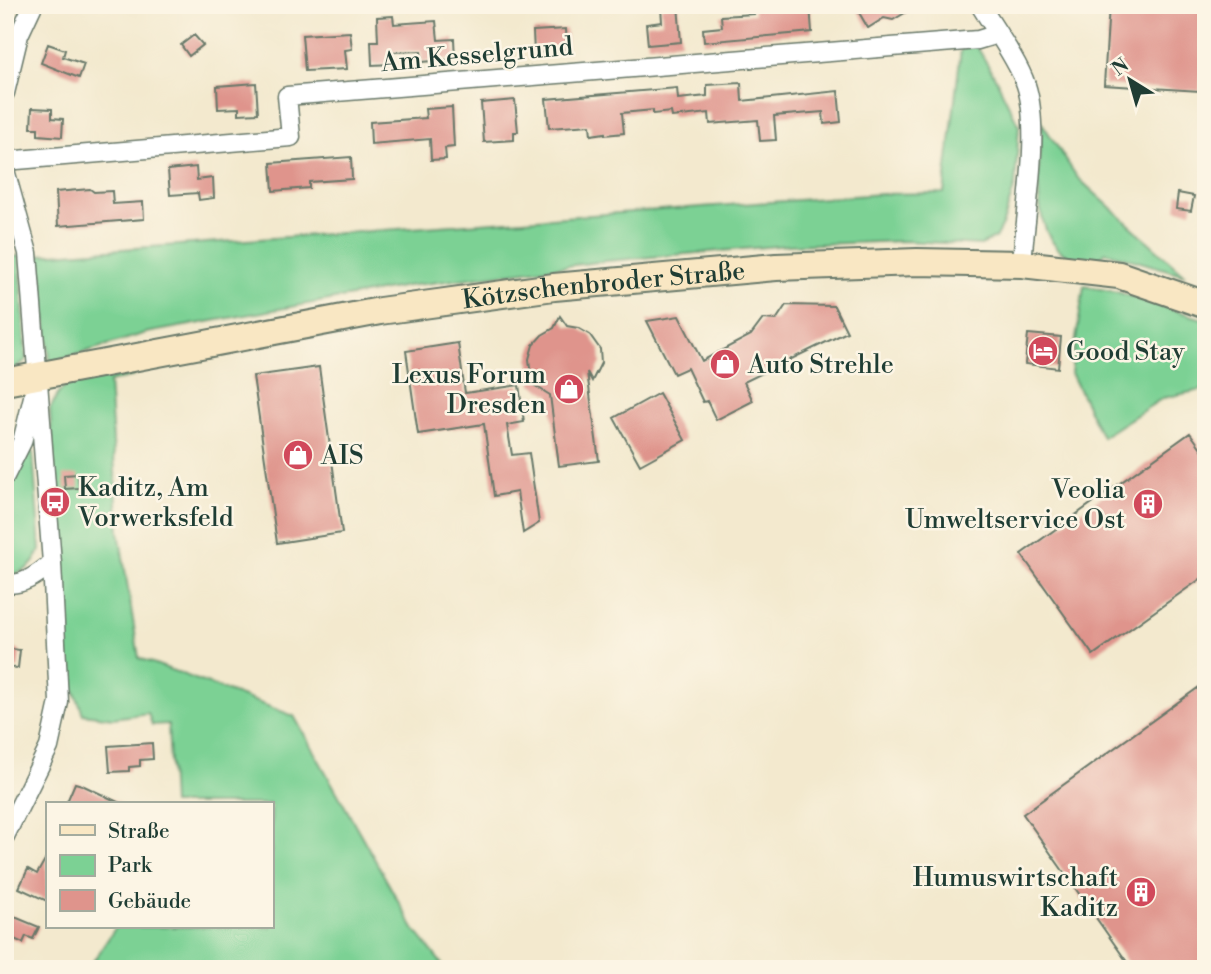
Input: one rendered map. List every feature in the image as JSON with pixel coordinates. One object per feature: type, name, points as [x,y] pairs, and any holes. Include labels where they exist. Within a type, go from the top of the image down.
[{"type":"street","points":[[5,93],[19,35],[33,5]]},
{"type":"street","points":[[980,5],[1025,83],[1031,103],[1032,138],[1022,264]]},
{"type":"street","name":"Am Kesselgrund","points":[[5,161],[291,137],[287,96],[978,40],[998,34]]},
{"type":"street","points":[[5,170],[28,253],[52,563],[58,702],[48,747],[5,836]]},
{"type":"street","name":"Kötzschenbroder Straße","points":[[5,382],[339,318],[554,287],[776,267],[918,262],[1022,264],[1118,275],[1206,305]]},
{"type":"street","points":[[5,476],[22,442],[38,376]]},
{"type":"street","points":[[5,583],[30,579],[52,563]]},
{"type":"green space","points":[[976,45],[1019,126],[1015,185],[1003,223],[995,238],[981,245],[905,241],[789,245],[606,261],[407,286],[146,333],[50,363],[40,255],[881,194],[944,193],[961,49]]},
{"type":"green space","points":[[1042,123],[1077,177],[1185,275],[1106,252],[1097,260],[1083,260],[1075,259],[1059,250],[1042,219],[1039,200]]},
{"type":"green space","points":[[20,256],[26,360],[13,370],[5,371],[5,257]]},
{"type":"green space","points":[[1084,286],[1117,292],[1206,320],[1206,389],[1163,398],[1102,437],[1071,373]]},
{"type":"green space","points":[[122,365],[134,376],[109,382],[119,532],[139,658],[294,716],[414,929],[446,969],[88,969],[115,928],[273,928],[273,802],[172,802],[168,724],[152,725],[148,713],[113,718],[83,714],[66,668],[50,409],[58,394],[73,377]]},
{"type":"green space","points":[[29,451],[33,453],[40,550],[27,568],[5,575],[5,493]]},
{"type":"building","points":[[678,5],[681,42],[648,45],[646,24],[662,22],[661,7]]},
{"type":"building","points":[[753,5],[810,5],[812,32],[704,42],[703,29],[722,27],[721,16],[754,14]]},
{"type":"building","points":[[854,5],[918,5],[893,20],[884,18],[868,28],[858,11],[853,10]]},
{"type":"building","points":[[1109,5],[1206,5],[1200,91],[1104,85]]},
{"type":"building","points":[[393,16],[394,24],[436,21],[438,40],[454,39],[455,59],[422,62],[421,51],[391,52],[391,64],[372,65],[371,41],[378,41],[377,17]]},
{"type":"building","points":[[566,29],[567,50],[534,53],[533,31]]},
{"type":"building","points":[[350,32],[352,49],[345,50],[347,69],[305,71],[302,35]]},
{"type":"building","points":[[194,35],[203,45],[189,56],[181,45]]},
{"type":"building","points":[[48,44],[65,50],[63,57],[84,64],[79,78],[41,63]]},
{"type":"building","points":[[256,83],[258,113],[239,114],[239,108],[218,109],[217,86]]},
{"type":"building","points":[[741,83],[742,101],[838,91],[841,122],[824,124],[823,112],[774,116],[776,140],[760,141],[758,120],[710,124],[709,113],[672,117],[671,112],[653,114],[653,110],[622,113],[624,133],[605,135],[591,135],[590,125],[549,128],[546,99],[677,88],[678,99],[707,96],[707,85]]},
{"type":"building","points":[[515,100],[518,132],[514,132],[514,140],[484,142],[481,103]]},
{"type":"building","points":[[452,107],[454,147],[445,148],[446,159],[431,160],[430,139],[371,144],[370,122],[426,118],[425,109]]},
{"type":"building","points":[[32,108],[52,109],[52,118],[63,119],[62,137],[38,135],[38,128],[31,128]]},
{"type":"building","points":[[351,157],[352,179],[309,182],[309,188],[273,191],[271,163]]},
{"type":"building","points":[[196,167],[197,180],[213,178],[214,198],[199,200],[198,193],[170,195],[168,170]]},
{"type":"building","points":[[90,189],[94,192],[112,191],[113,204],[143,202],[144,219],[58,226],[56,192]]},
{"type":"building","points":[[1178,193],[1194,196],[1191,211],[1176,209]]},
{"type":"building","name":"Auto Strehle","points":[[786,305],[834,306],[847,332],[744,382],[753,401],[716,420],[707,401],[703,402],[687,368],[674,374],[647,321],[679,316],[702,361],[751,335],[763,319],[776,320]]},
{"type":"building","points":[[560,316],[567,326],[578,328],[590,335],[600,349],[601,363],[592,381],[587,372],[599,461],[559,466],[550,395],[532,384],[529,359],[533,345],[542,335],[554,328]]},
{"type":"building","name":"Good Stay","points":[[1028,334],[1061,337],[1058,368],[1025,364]]},
{"type":"building","points":[[458,343],[465,393],[519,385],[524,422],[507,425],[512,455],[529,453],[539,523],[523,533],[517,492],[494,496],[484,424],[418,434],[406,351]]},
{"type":"building","name":"AIS","points":[[319,367],[342,533],[277,543],[253,376]]},
{"type":"building","points":[[659,393],[685,440],[640,465],[614,418]]},
{"type":"building","name":"Veolia Umweltservice Ost","points":[[1190,433],[1206,455],[1206,575],[1093,655],[1021,554]]},
{"type":"building","points":[[78,474],[79,488],[65,489],[64,475]]},
{"type":"building","points":[[5,648],[20,650],[18,668],[5,667]]},
{"type":"building","name":"Humuswirtschaft Kaditz","points":[[1206,682],[1206,969],[1132,969],[1023,814]]},
{"type":"building","points":[[152,743],[153,759],[140,760],[140,766],[129,767],[129,771],[110,772],[108,746]]},
{"type":"building","points":[[75,783],[118,802],[67,802]]},
{"type":"building","points":[[46,858],[46,901],[19,888],[28,869],[37,874]]},
{"type":"building","points":[[5,913],[39,927],[33,939],[26,936],[23,943],[5,935]]},
{"type":"place","name":"Good Stay","points":[[1043,351]]},
{"type":"place","name":"Auto Strehle","points":[[725,364]]},
{"type":"place","name":"Lexus Forum Dresden","points":[[569,389]]},
{"type":"place","name":"AIS","points":[[298,455]]},
{"type":"place","name":"Kaditz, Am Vorwerksfeld","points":[[55,502]]},
{"type":"place","name":"Veolia Umweltservice Ost","points":[[1148,504]]},
{"type":"place","name":"Humuswirtschaft Kaditz","points":[[1141,892]]}]
